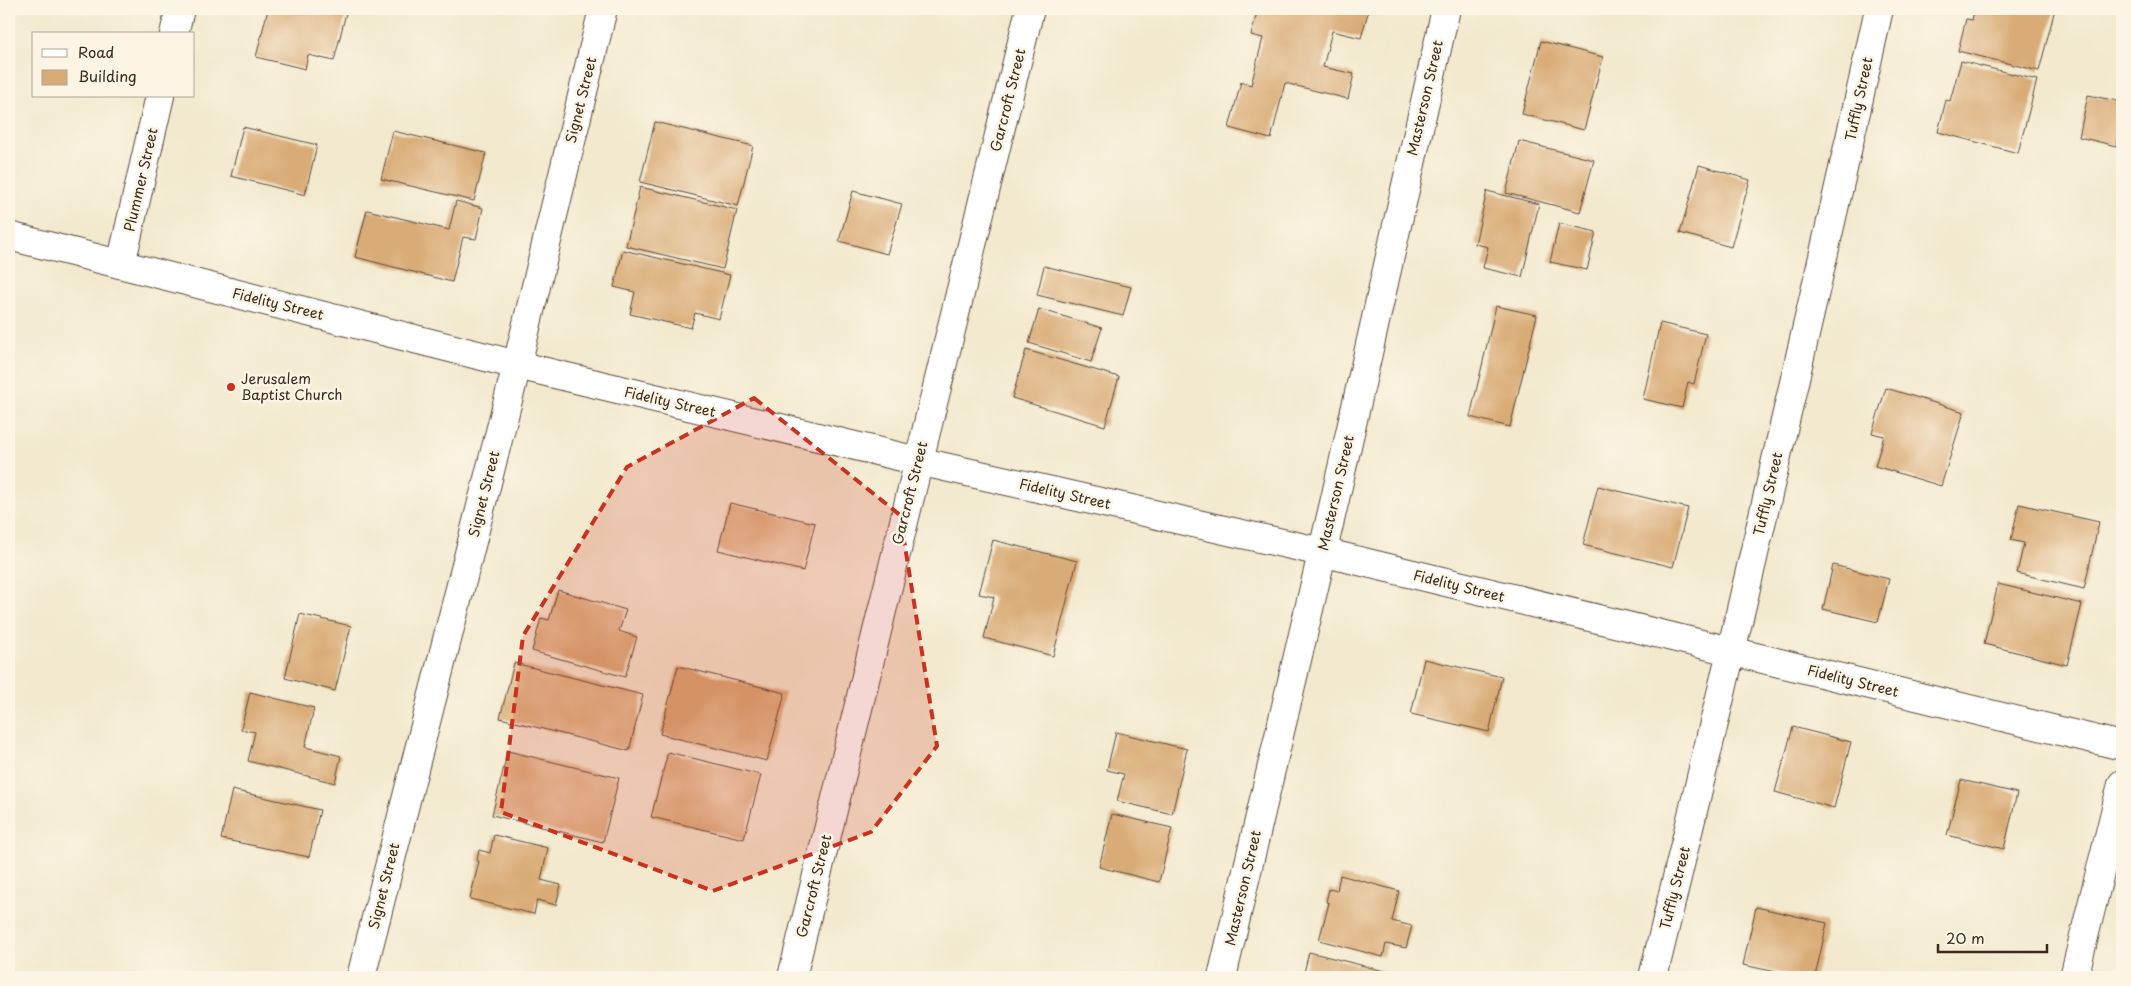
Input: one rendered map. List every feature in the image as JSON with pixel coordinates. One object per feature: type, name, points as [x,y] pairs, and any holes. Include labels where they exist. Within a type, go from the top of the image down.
[{"type":"street","points":[[174,32],[180,9]]},
{"type":"street","name":"Signet Street","points":[[361,977],[517,365],[604,9]]},
{"type":"street","name":"Garcroft Street","points":[[792,977],[1030,9]]},
{"type":"street","name":"Masterson Street","points":[[1222,977],[1322,552],[1446,9]]},
{"type":"street","name":"Tuffly Street","points":[[1653,977],[1838,195],[1879,9]]},
{"type":"street","name":"Plummer Street","points":[[121,264],[160,98]]},
{"type":"street","name":"Fidelity Street","points":[[9,236],[517,365],[918,461],[1322,552],[2122,746]]},
{"type":"street","points":[[2074,977],[2122,784]]},
{"type":"highlighted area","points":[[754,398],[900,515],[937,746],[871,832],[713,891],[501,812],[523,636],[627,467]]},
{"type":"building","points":[[268,9],[347,9],[334,61],[308,55],[305,69],[256,57]]},
{"type":"building","points":[[1258,9],[1369,9],[1361,38],[1332,31],[1323,67],[1354,74],[1348,99],[1285,83],[1271,139],[1229,128],[1241,82],[1251,85],[1263,38],[1251,35]]},
{"type":"building","points":[[1974,9],[2055,9],[2039,71],[1958,51],[1966,19],[1972,20]]},
{"type":"building","points":[[1541,41],[1603,57],[1584,130],[1522,114]]},
{"type":"building","points":[[1961,61],[2037,80],[2018,153],[1938,132],[1946,100],[1950,101]]},
{"type":"building","points":[[2088,95],[2122,102],[2122,118],[2116,146],[2079,137]]},
{"type":"building","points":[[655,122],[753,146],[738,206],[640,182]]},
{"type":"building","points":[[243,127],[317,145],[305,195],[231,176]]},
{"type":"building","points":[[393,131],[486,153],[474,201],[381,179]]},
{"type":"building","points":[[1519,141],[1594,160],[1580,212],[1506,193]]},
{"type":"building","points":[[1699,165],[1750,180],[1731,247],[1680,233]]},
{"type":"building","points":[[640,187],[737,210],[723,269],[626,246]]},
{"type":"building","points":[[853,191],[902,204],[887,254],[839,241]]},
{"type":"building","points":[[1487,191],[1539,204],[1522,277],[1483,268],[1488,247],[1475,244]]},
{"type":"building","points":[[456,201],[483,208],[476,239],[463,237],[452,282],[355,257],[367,210],[449,230]]},
{"type":"building","points":[[1559,223],[1596,232],[1587,270],[1550,262]]},
{"type":"building","points":[[623,250],[730,275],[719,319],[695,313],[691,328],[630,314],[635,292],[614,287]]},
{"type":"building","points":[[1044,266],[1131,287],[1123,316],[1037,295]]},
{"type":"building","points":[[1496,306],[1537,315],[1510,427],[1470,417]]},
{"type":"building","points":[[1039,309],[1102,328],[1091,362],[1029,343]]},
{"type":"building","points":[[1660,323],[1706,334],[1694,384],[1688,382],[1682,408],[1643,399]]},
{"type":"building","points":[[1026,350],[1119,377],[1105,426],[1012,398]]},
{"type":"building","points":[[1886,388],[1964,412],[1941,486],[1875,466],[1884,436],[1872,433]]},
{"type":"building","points":[[1598,486],[1688,508],[1673,567],[1583,545]]},
{"type":"building","points":[[730,503],[815,523],[803,571],[718,550]]},
{"type":"building","points":[[2019,504],[2099,522],[2084,589],[2017,573],[2024,543],[2011,540]]},
{"type":"building","points":[[993,540],[1077,561],[1053,656],[984,638],[994,597],[979,594]]},
{"type":"building","points":[[1833,565],[1889,579],[1878,622],[1823,609]]},
{"type":"building","points":[[1998,584],[2082,604],[2067,665],[1984,644]]},
{"type":"building","points":[[558,590],[626,610],[619,631],[637,637],[625,677],[532,651],[541,618],[549,620]]},
{"type":"building","points":[[300,614],[351,626],[335,691],[285,678]]},
{"type":"building","points":[[1424,659],[1502,677],[1489,732],[1411,714]]},
{"type":"building","points":[[514,663],[643,695],[629,751],[500,718]]},
{"type":"building","points":[[678,666],[785,693],[767,761],[660,734]]},
{"type":"building","points":[[250,692],[314,708],[305,747],[341,756],[335,783],[248,761],[255,732],[241,729]]},
{"type":"building","points":[[1793,727],[1851,742],[1834,808],[1775,792]]},
{"type":"building","points":[[1116,732],[1187,749],[1172,814],[1117,801],[1124,774],[1107,770]]},
{"type":"building","points":[[508,751],[619,778],[603,842],[492,815]]},
{"type":"building","points":[[668,752],[761,775],[744,839],[651,817]]},
{"type":"building","points":[[1961,780],[2017,793],[2004,849],[1947,835]]},
{"type":"building","points":[[232,790],[320,810],[309,857],[221,839]]},
{"type":"building","points":[[1112,814],[1172,828],[1159,882],[1099,867]]},
{"type":"building","points":[[494,835],[548,848],[541,880],[561,885],[556,905],[537,900],[534,914],[470,899],[479,861],[477,861],[479,850],[490,853]]},
{"type":"building","points":[[1340,875],[1399,891],[1392,921],[1412,926],[1406,948],[1386,944],[1383,957],[1319,940],[1329,903],[1326,902],[1329,889],[1337,891]]},
{"type":"building","points":[[1756,907],[1827,923],[1815,977],[1800,977],[1743,965]]},
{"type":"building","points":[[1309,952],[1400,975],[1400,977],[1303,977]]},
{"type":"place","name":"Jerusalem Baptist Church","points":[[231,387]]}]
